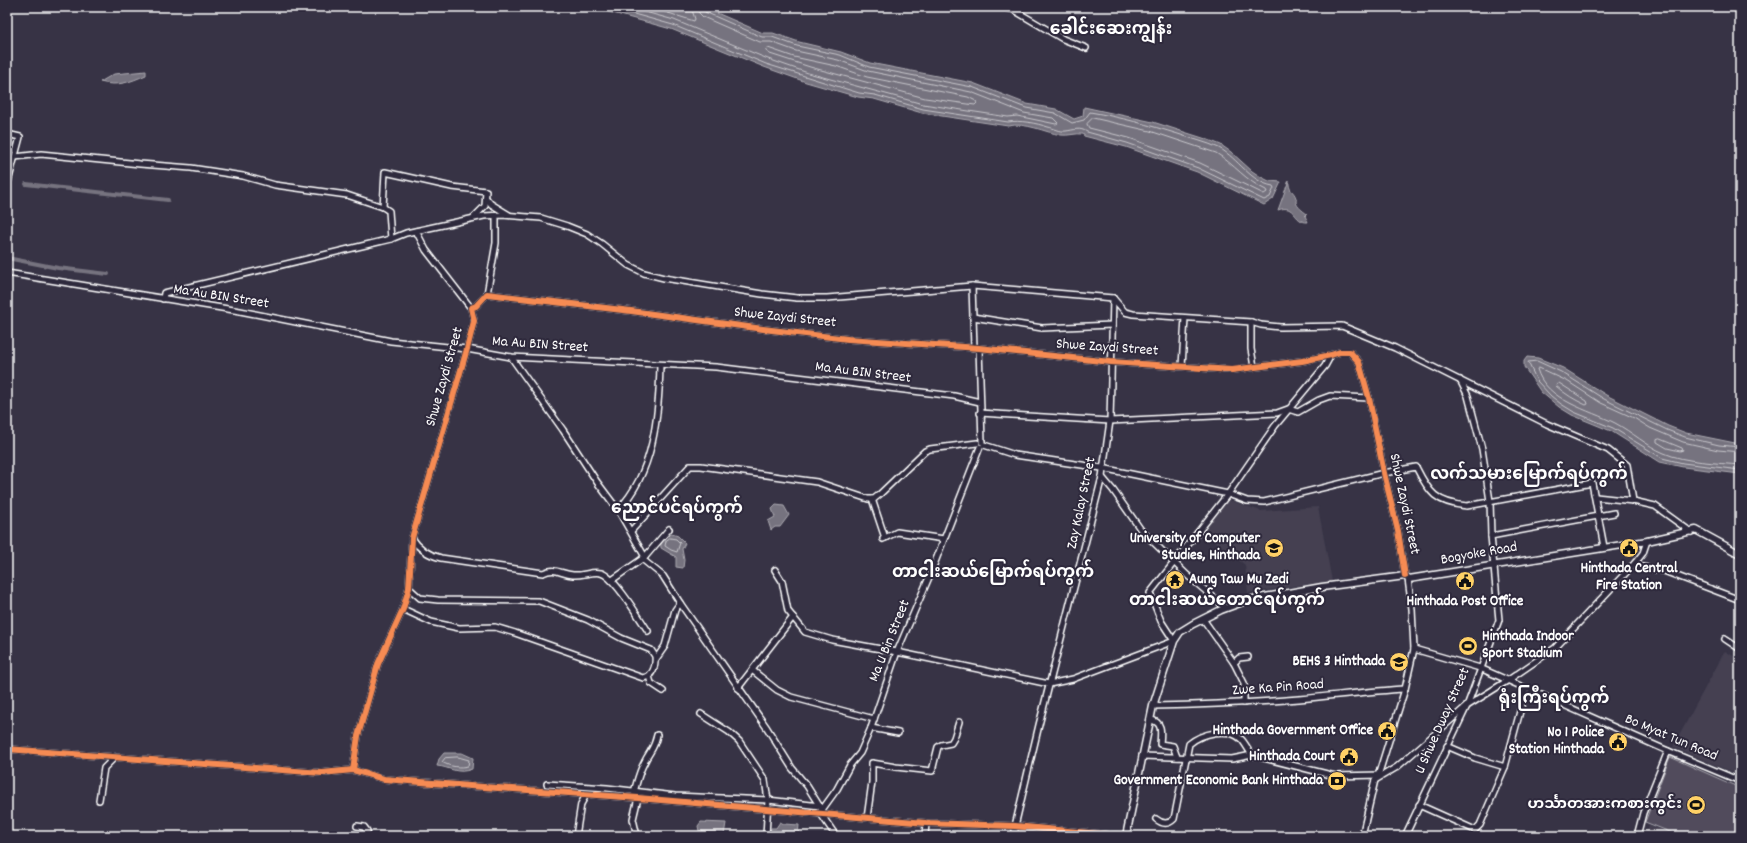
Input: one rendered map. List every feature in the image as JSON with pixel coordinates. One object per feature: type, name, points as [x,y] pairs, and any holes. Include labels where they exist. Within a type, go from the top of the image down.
[{"type":"main road","points":[[1691,532],[1696,530],[1740,554]]},
{"type":"main road","name":"Bogyoke Road","points":[[1174,641],[1180,632],[1226,608],[1248,600],[1322,587],[1494,565],[1691,532]]},
{"type":"main road","points":[[1126,836],[1153,706],[1174,641]]},
{"type":"street","points":[[999,7],[1012,9],[1063,39],[1086,48]]},
{"type":"street","points":[[7,134],[20,137],[7,186]]},
{"type":"street","points":[[15,157],[41,154],[191,168],[243,176],[275,185],[347,195],[383,207],[390,211],[391,239]]},
{"type":"street","points":[[383,207],[385,172],[452,187],[486,191],[485,206],[473,218]]},
{"type":"street","points":[[486,198],[491,204],[512,216]]},
{"type":"street","points":[[486,294],[496,243],[496,216]]},
{"type":"street","points":[[163,299],[164,293],[391,239],[406,233],[473,218],[512,216],[541,218],[587,234],[628,265],[644,273],[664,278],[729,289],[797,298],[827,298],[972,286],[1113,298],[1125,312],[1185,318],[1251,322],[1261,325],[1280,327],[1342,326],[1396,348],[1547,424],[1608,450],[1627,465],[1632,501]]},
{"type":"street","points":[[416,231],[426,250],[471,308]]},
{"type":"street","name":"Ma Au BIN Street","points":[[7,273],[316,325],[390,341],[467,349],[511,357],[735,369],[954,396],[980,402]]},
{"type":"street","name":"Ma U Bin Street","points":[[821,811],[837,789],[850,765],[860,753],[871,728],[896,652],[930,575],[973,470],[981,444],[980,402],[972,286]]},
{"type":"street","name":"Shwe Zaydi Street","points":[[353,770],[358,736],[378,664],[403,609],[409,588],[412,538],[467,349],[474,321],[471,308],[476,306],[486,294],[848,339],[976,348],[1111,362],[1232,370],[1331,355],[1340,352],[1350,352],[1359,362],[1398,530],[1412,609],[1414,649],[1405,689],[1377,778],[1362,836]]},
{"type":"street","name":"Zay Kalay Street","points":[[1014,836],[1015,826],[1049,684],[1102,477],[1102,468],[1110,421],[1113,298]]},
{"type":"street","points":[[973,317],[1042,328],[1112,325]]},
{"type":"street","points":[[1182,366],[1185,318]]},
{"type":"street","points":[[1251,322],[1251,349],[1254,367]]},
{"type":"street","points":[[775,570],[782,581],[788,611],[805,632],[832,640],[1049,684],[1073,679],[1174,641],[1161,621],[1150,593],[1228,494],[1288,408],[1325,366],[1331,355]]},
{"type":"street","points":[[511,357],[618,510],[631,531],[644,558],[663,576],[821,811],[836,836]]},
{"type":"street","points":[[618,510],[631,494],[643,472],[653,438],[658,404],[660,365]]},
{"type":"street","name":"U Shwe Dway Street","points":[[1405,836],[1467,706],[1499,620],[1491,536],[1490,501],[1482,449],[1468,396],[1460,380]]},
{"type":"street","points":[[980,413],[1110,421],[1277,413],[1288,408],[1298,412],[1319,400],[1330,396],[1368,398]]},
{"type":"street","points":[[631,531],[690,466],[695,465],[817,482],[868,500],[872,499],[890,485],[925,451],[930,449],[981,444],[1015,455],[1102,468],[1228,494],[1247,501],[1264,502],[1384,472],[1416,467],[1427,488],[1435,496],[1455,505],[1467,506],[1592,483],[1596,497],[1604,547]]},
{"type":"street","points":[[1102,477],[1141,530],[1187,575],[1226,608]]},
{"type":"street","points":[[1596,497],[1632,501],[1655,506],[1691,532]]},
{"type":"street","points":[[872,499],[884,539],[897,532],[944,539]]},
{"type":"street","points":[[1491,536],[1614,513]]},
{"type":"street","points":[[612,580],[644,558],[669,530]]},
{"type":"street","points":[[412,538],[418,547],[432,556],[441,558],[544,573],[554,570],[571,575],[600,572],[612,580],[648,631]]},
{"type":"street","points":[[1142,756],[1232,759],[1252,755],[1335,776],[1377,778],[1385,775],[1397,767],[1467,706],[1508,681],[1555,648],[1635,563],[1643,553],[1647,540]]},
{"type":"street","points":[[1635,563],[1642,567],[1664,571],[1740,600]]},
{"type":"street","points":[[403,609],[431,622],[470,628],[494,627],[643,678],[649,676],[655,667],[656,659],[654,653],[650,650],[620,638],[588,620],[539,601],[438,600],[420,598],[409,588]]},
{"type":"street","points":[[656,659],[666,646],[675,610],[680,603]]},
{"type":"street","points":[[738,688],[793,617]]},
{"type":"street","points":[[1203,620],[1234,663],[1244,683],[1244,703]]},
{"type":"street","points":[[1725,639],[1740,649]]},
{"type":"street","name":"Bo Myat Tun Road","points":[[1414,649],[1480,668],[1668,751],[1738,780]]},
{"type":"street","points":[[1234,663],[1240,658],[1248,657]]},
{"type":"street","points":[[752,670],[777,690],[792,697],[874,719]]},
{"type":"street","points":[[649,676],[650,683],[663,691]]},
{"type":"street","name":"Zwe Ka Pin Road","points":[[1153,706],[1244,703],[1405,689]]},
{"type":"street","points":[[1419,805],[1475,830],[1480,825],[1505,767],[1526,689]]},
{"type":"street","points":[[701,714],[729,732],[748,752],[765,780],[768,800],[766,836]]},
{"type":"street","points":[[1150,720],[1159,724],[1161,730],[1160,744],[1174,746],[1177,757]]},
{"type":"street","points":[[867,818],[872,782],[872,763],[896,768],[932,771],[938,747],[951,743],[959,722]]},
{"type":"street","points":[[871,728],[898,733]]},
{"type":"street","points":[[1156,819],[1165,823],[1170,823],[1174,819],[1189,744],[1196,738],[1210,734],[1228,733],[1235,735],[1245,743],[1252,755]]},
{"type":"street","points":[[632,798],[635,791],[637,778],[644,761],[655,747],[657,735]]},
{"type":"street","points":[[1447,746],[1475,758],[1505,767]]},
{"type":"street","points":[[7,749],[322,773],[353,770],[384,779],[768,809],[821,811]]},
{"type":"street","points":[[1637,836],[1643,813],[1668,751]]},
{"type":"street","points":[[99,800],[104,768],[115,757]]},
{"type":"street","points":[[1738,780],[1740,772]]},
{"type":"street","points":[[547,784],[635,791],[671,796],[768,800],[821,811],[867,818],[926,823],[1015,826],[1120,836]]},
{"type":"street","points":[[576,836],[581,804],[586,795]]},
{"type":"street","points":[[637,836],[633,819],[638,798]]},
{"type":"street","points":[[925,836],[926,823]]},
{"type":"street","points":[[357,826],[364,827],[368,836]]},
{"type":"shaded area","name":"University of Computer Studies, Hinthada","points":[[1229,500],[1261,511],[1318,507],[1332,581],[1248,593],[1245,565],[1202,531]]},
{"type":"shaded area","points":[[1725,651],[1740,660],[1740,765],[1736,774],[1673,747]]},
{"type":"shaded area","name":"ဟင်္သာတအားကစားကွင်း","points":[[1670,757],[1740,788],[1740,836],[1680,836],[1645,822]]},
{"type":"shaded area","points":[[1649,825],[1680,836],[1645,836]]},
{"type":"water","points":[[591,7],[703,7],[763,33],[773,33],[799,42],[841,52],[870,63],[973,83],[1027,104],[1056,109],[1074,119],[1083,116],[1084,107],[1153,122],[1221,145],[1261,177],[1269,181],[1281,182],[1273,199],[1264,205],[1197,172],[1126,147],[1084,136],[1083,134],[1061,135],[1028,126],[1008,126],[922,113],[874,99],[858,97],[806,82],[764,67],[671,29]]},
{"type":"water","points":[[146,71],[146,75],[124,83],[113,84],[100,82],[114,74]]},
{"type":"water","points":[[1289,180],[1289,187],[1295,195],[1296,202],[1300,209],[1307,214],[1305,216],[1308,222],[1300,220],[1288,209],[1278,210]]},
{"type":"water","points":[[1527,357],[1538,358],[1563,368],[1606,395],[1668,426],[1686,433],[1740,444],[1740,474],[1683,467],[1660,462],[1611,431],[1572,415],[1559,407],[1541,392],[1524,367],[1524,361]]},
{"type":"water","points":[[776,505],[784,506],[789,515],[780,527],[775,527],[771,530],[768,521],[775,517],[772,509]]},
{"type":"water","points":[[672,534],[678,536],[685,543],[682,549],[684,560],[683,568],[676,567],[676,557],[661,548],[663,538]]},
{"type":"water","points":[[444,753],[462,753],[473,758],[472,769],[467,771],[458,771],[437,766],[439,759]]},
{"type":"water","points":[[701,822],[726,823],[724,835],[699,831],[698,826]]},
{"type":"water","points":[[780,822],[784,824],[799,825],[798,836],[773,836],[770,834],[771,828],[776,828]]},
{"type":"waterway","points":[[26,184],[168,200]]},
{"type":"waterway","points":[[7,258],[58,268],[108,274]]},
{"type":"cycle path","points":[[353,770],[358,736],[378,664],[403,609],[409,588],[412,538],[467,349],[474,321],[471,308],[476,306],[487,294],[848,339],[979,348],[1111,362],[1232,370],[1302,361],[1340,352],[1350,352],[1359,362],[1369,398],[1384,473],[1398,531],[1405,576]]},
{"type":"cycle path","points":[[7,749],[322,773],[353,770],[384,779],[638,798],[926,823],[1015,826],[1120,836]]},
{"type":"place","name":"University of Computer Studies, Hinthada","points":[[1274,548]]},
{"type":"place","name":"Hinthada Central Fire Station","points":[[1629,548]]},
{"type":"place","name":"Aung Taw Mu Zedi","points":[[1175,580]]},
{"type":"place","name":"Hinthada Post Office","points":[[1465,581]]},
{"type":"place","name":"Hinthada Indoor Sport Stadium","points":[[1468,646]]},
{"type":"place","name":"BEHS 3 Hinthada","points":[[1399,662]]},
{"type":"place","name":"Hinthada Government Office","points":[[1387,731]]},
{"type":"place","name":"No 1 Police Station Hinthada","points":[[1618,742]]},
{"type":"place","name":"Hinthada Court","points":[[1349,757]]},
{"type":"place","name":"Government Economic Bank Hinthada","points":[[1337,781]]},
{"type":"place","name":"ဟင်္သာတအားကစားကွင်း","points":[[1696,805]]},
{"type":"district","name":"ခေါင်းဆေးကျွန်း","points":[[1111,31]]},
{"type":"district","name":"လက်သမားမြောက်ရပ်ကွက်","points":[[1529,476]]},
{"type":"district","name":"ညောင်ပင်ရပ်ကွက်","points":[[677,510]]},
{"type":"district","name":"တာငါးဆယ်မြောက်ရပ်ကွက်","points":[[993,574]]},
{"type":"district","name":"တာငါးဆယ်တောင်ရပ်ကွက်","points":[[1227,602]]},
{"type":"district","name":"ရုံးကြီးရပ်ကွက်","points":[[1554,700]]}]
